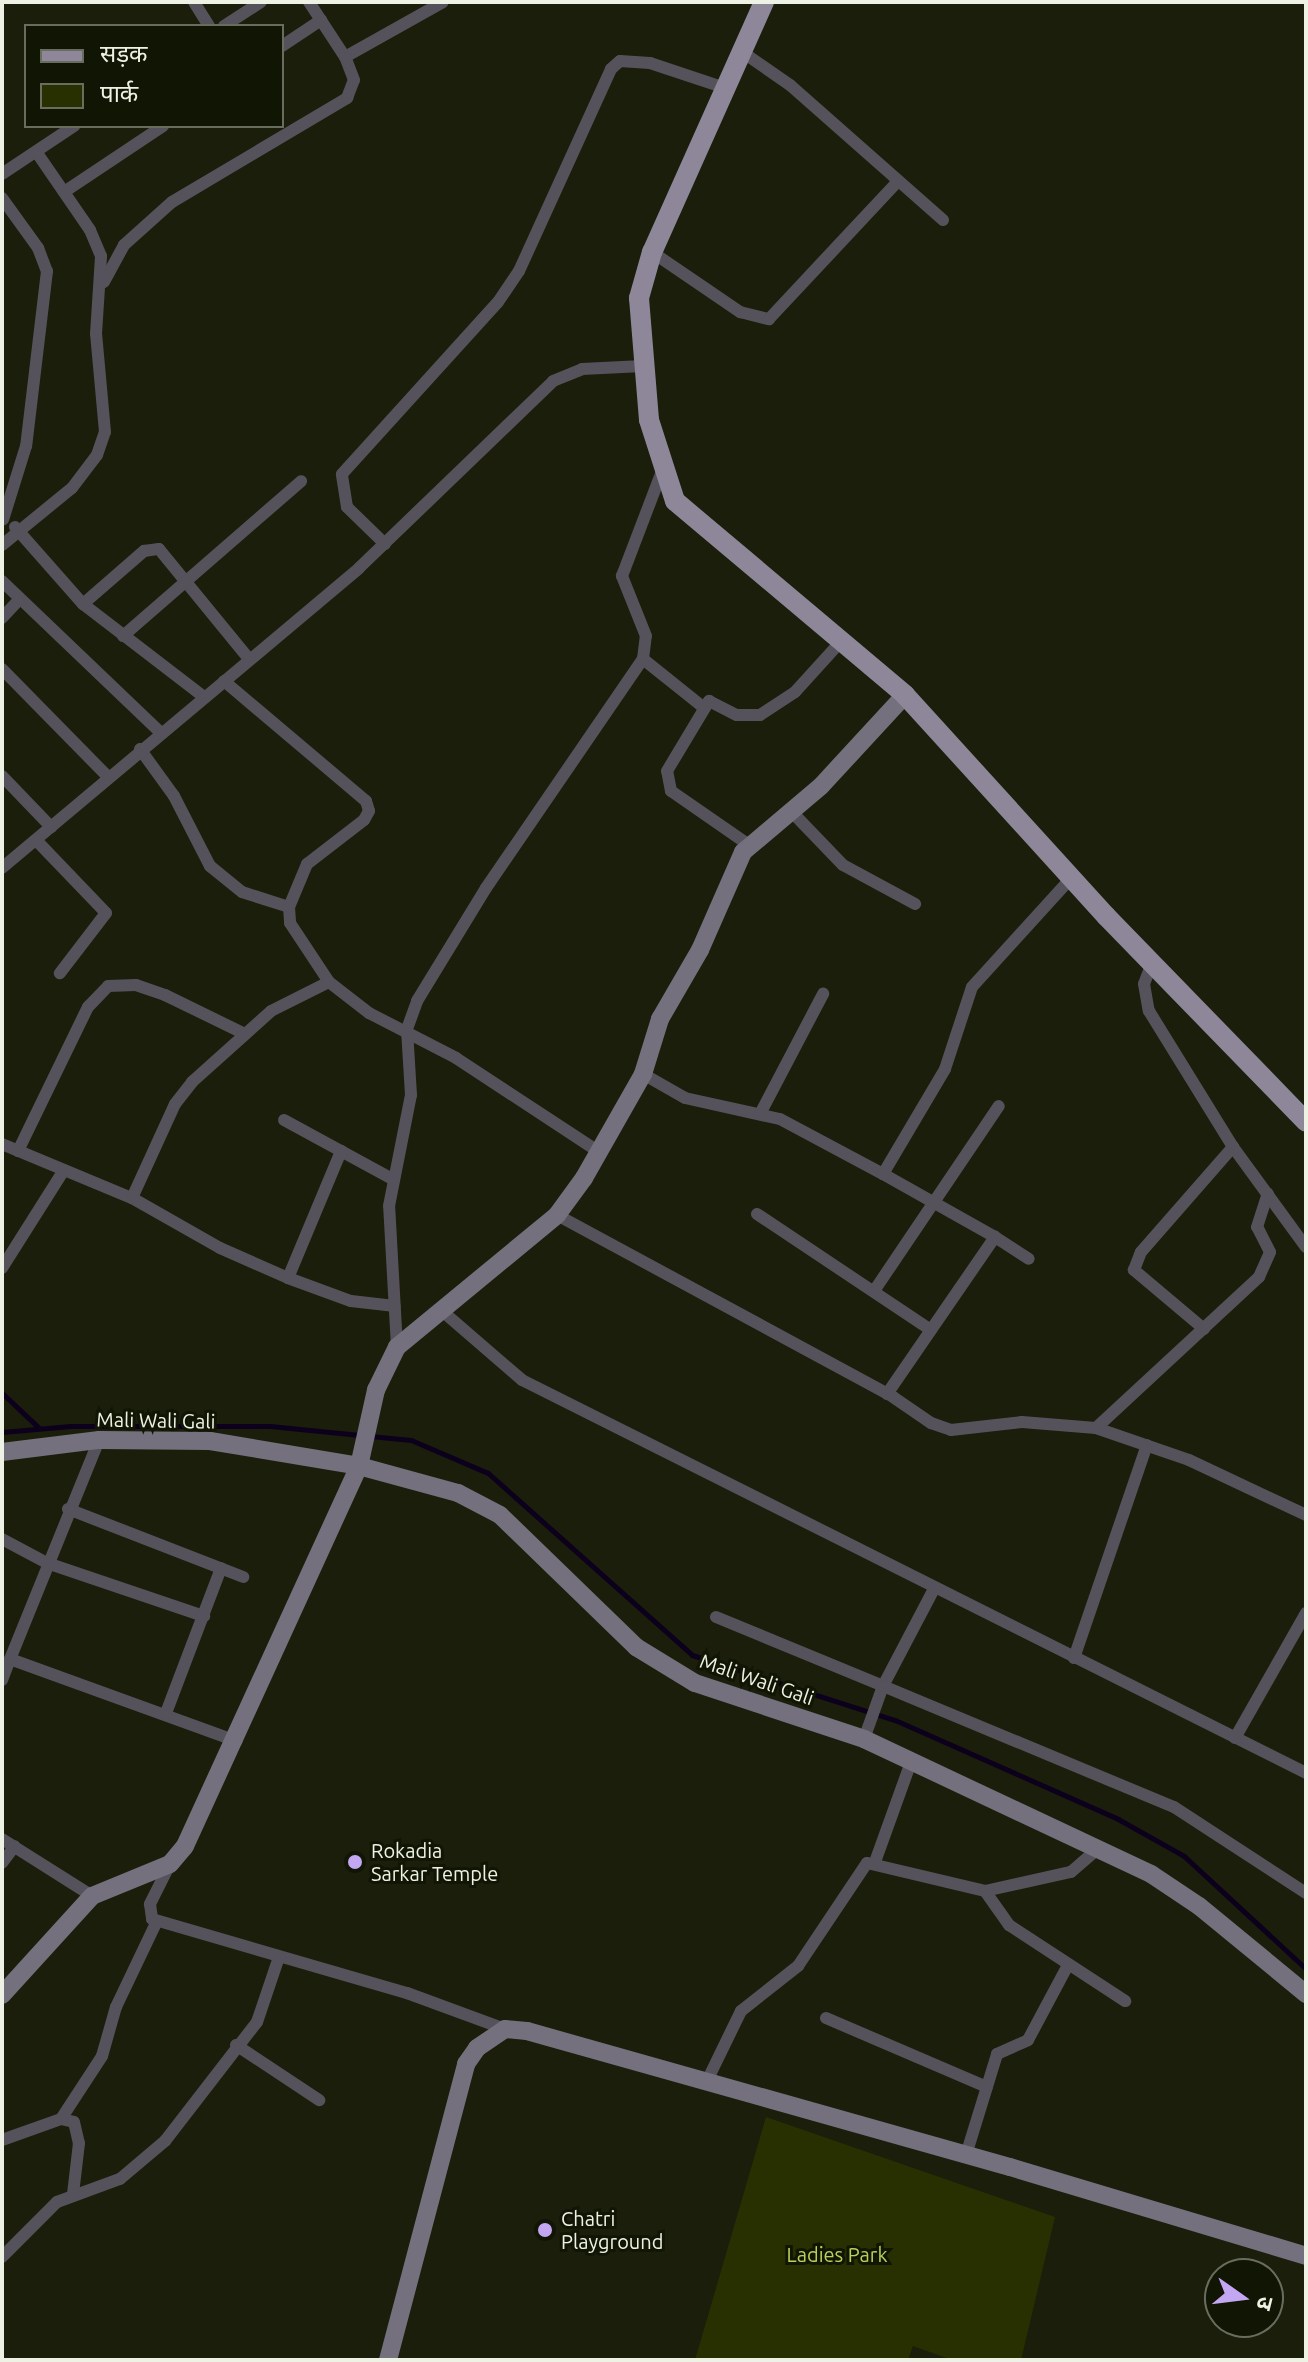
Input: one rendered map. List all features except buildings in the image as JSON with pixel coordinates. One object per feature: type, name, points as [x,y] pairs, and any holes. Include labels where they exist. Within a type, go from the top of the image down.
[{"type":"main road","points":[[764,2],[741,51],[728,89],[652,252],[639,298],[649,420],[675,501],[843,639],[905,695],[1152,963],[1306,1122]]},
{"type":"street","points":[[194,2],[208,24]]},
{"type":"street","points":[[227,24],[261,2]]},
{"type":"street","points":[[101,289],[124,245],[172,202],[347,98],[354,80],[345,57],[309,2]]},
{"type":"street","points":[[345,57],[443,2]]},
{"type":"street","points":[[284,45],[321,20]]},
{"type":"street","points":[[741,51],[790,85],[943,220]]},
{"type":"street","points":[[385,544],[347,507],[342,474],[498,302],[519,271],[611,69],[620,61],[650,63],[728,89]]},
{"type":"street","points":[[2,174],[71,128]]},
{"type":"street","points":[[64,192],[160,128]]},
{"type":"street","points":[[2,545],[72,488],[97,455],[105,432],[96,334],[101,256],[37,153]]},
{"type":"street","points":[[652,252],[740,312],[769,319],[898,181]]},
{"type":"street","points":[[2,198],[38,248],[47,271],[26,446],[3,519],[19,529],[83,604],[204,697]]},
{"type":"street","points":[[2,868],[106,775],[224,681],[385,544],[553,381],[582,369],[643,366]]},
{"type":"street","points":[[397,1347],[389,1206],[411,1095],[407,1029],[417,1001],[486,888],[643,659],[646,636],[622,576],[664,466]]},
{"type":"street","points":[[123,636],[301,481]]},
{"type":"street","points":[[83,604],[151,547],[159,549],[249,659]]},
{"type":"street","points":[[2,581],[160,732]]},
{"type":"street","points":[[2,618],[20,599]]},
{"type":"street","points":[[749,845],[666,784],[667,771],[703,707],[714,700],[737,715],[770,710],[795,692],[843,639]]},
{"type":"street","points":[[643,659],[703,707]]},
{"type":"street","points":[[2,669],[106,775]]},
{"type":"street","points":[[224,681],[357,793],[369,811],[307,864],[289,907],[290,923],[329,982],[369,1013],[407,1029],[599,1152]]},
{"type":"street","points":[[905,695],[830,778],[749,845],[734,867],[700,950],[660,1019],[643,1074],[599,1152],[557,1215],[397,1347],[376,1390],[359,1466],[194,1833],[170,1864],[149,1912],[157,1921],[407,1993],[505,2029],[527,2031],[966,2155],[1306,2256]]},
{"type":"street","points":[[140,749],[174,796],[210,866],[242,892],[289,907]]},
{"type":"street","points":[[2,776],[51,827]]},
{"type":"street","points":[[790,810],[843,865],[915,904]]},
{"type":"street","points":[[36,840],[106,913],[60,973]]},
{"type":"street","points":[[883,1174],[945,1069],[972,987],[1073,876]]},
{"type":"street","points":[[1152,963],[1144,984],[1149,1011],[1233,1147],[1306,1247]]},
{"type":"street","points":[[132,1198],[175,1104],[243,1033],[279,1006],[329,982]]},
{"type":"street","points":[[18,1151],[88,1007],[108,986],[136,985],[165,995],[243,1033]]},
{"type":"street","points":[[760,1114],[823,994]]},
{"type":"street","points":[[643,1074],[685,1098],[780,1119],[935,1201],[1029,1259]]},
{"type":"street","points":[[874,1291],[999,1106]]},
{"type":"street","points":[[284,1120],[394,1180]]},
{"type":"street","points":[[2,1144],[132,1198],[220,1248],[288,1278],[351,1301],[395,1306]]},
{"type":"street","points":[[1204,1329],[1134,1270],[1141,1252],[1233,1147]]},
{"type":"street","points":[[288,1278],[341,1151]]},
{"type":"street","points":[[2,1268],[64,1170]]},
{"type":"street","points":[[1096,1428],[1259,1277],[1268,1261],[1268,1242],[1257,1227],[1268,1194]]},
{"type":"street","points":[[757,1214],[931,1330]]},
{"type":"street","points":[[557,1215],[951,1430],[1022,1422],[1096,1428],[1147,1445],[1288,1502],[1306,1515]]},
{"type":"street","points":[[887,1394],[995,1237]]},
{"type":"street","points":[[441,1310],[522,1380],[1306,1773]]},
{"type":"street","points":[[2,1680],[68,1509],[99,1440]]},
{"type":"street","name":"Mali Wali Gali","points":[[2,1452],[99,1440],[210,1441],[359,1466],[458,1493],[500,1515],[636,1647],[695,1683],[866,1730],[911,1762],[1174,1888],[1306,1994]]},
{"type":"street","points":[[1074,1658],[1147,1445]]},
{"type":"street","points":[[68,1509],[243,1577]]},
{"type":"street","points":[[2,1539],[47,1563],[204,1616]]},
{"type":"street","points":[[166,1713],[221,1568]]},
{"type":"street","points":[[866,1730],[883,1686],[934,1589]]},
{"type":"street","points":[[1235,1738],[1306,1613]]},
{"type":"street","points":[[716,1617],[1174,1807],[1306,1893]]},
{"type":"street","points":[[10,1659],[237,1741]]},
{"type":"street","points":[[706,2083],[741,2011],[798,1966],[859,1871],[875,1862],[911,1762]]},
{"type":"street","points":[[2,1839],[92,1896]]},
{"type":"street","points":[[2,1863],[15,1846]]},
{"type":"street","points":[[875,1862],[943,1885],[985,1891],[1071,1872],[1096,1850]]},
{"type":"street","points":[[2,1995],[92,1896],[170,1864]]},
{"type":"street","points":[[985,1891],[1009,1925],[1067,1967],[1125,2001]]},
{"type":"street","points":[[2,2140],[61,2119],[102,2056],[116,2007],[157,1921]]},
{"type":"street","points":[[2,2257],[57,2202],[120,2179],[165,2141],[236,2045],[257,2022],[269,1997],[279,1957]]},
{"type":"street","points":[[966,2155],[997,2054],[1028,2040],[1067,1967]]},
{"type":"street","points":[[826,2018],[987,2087]]},
{"type":"street","points":[[388,2360],[466,2064],[477,2048],[505,2029]]},
{"type":"street","points":[[236,2045],[319,2100]]},
{"type":"street","points":[[61,2119],[78,2128],[73,2194]]},
{"type":"green space","name":"Ladies Park","points":[[766,2117],[1055,2217],[1021,2360],[952,2360],[913,2346],[908,2360],[695,2360]]},
{"type":"waterway","points":[[2,1393],[38,1427]]},
{"type":"waterway","points":[[2,1432],[71,1426],[270,1426],[360,1435]]},
{"type":"waterway","points":[[370,1436],[411,1440],[488,1473],[692,1655],[895,1720],[1118,1819],[1184,1856],[1306,1969]]},
{"type":"place","name":"Rokadia Sarkar Temple","points":[[355,1862]]},
{"type":"place","name":"Chatri Playground","points":[[545,2230]]}]
